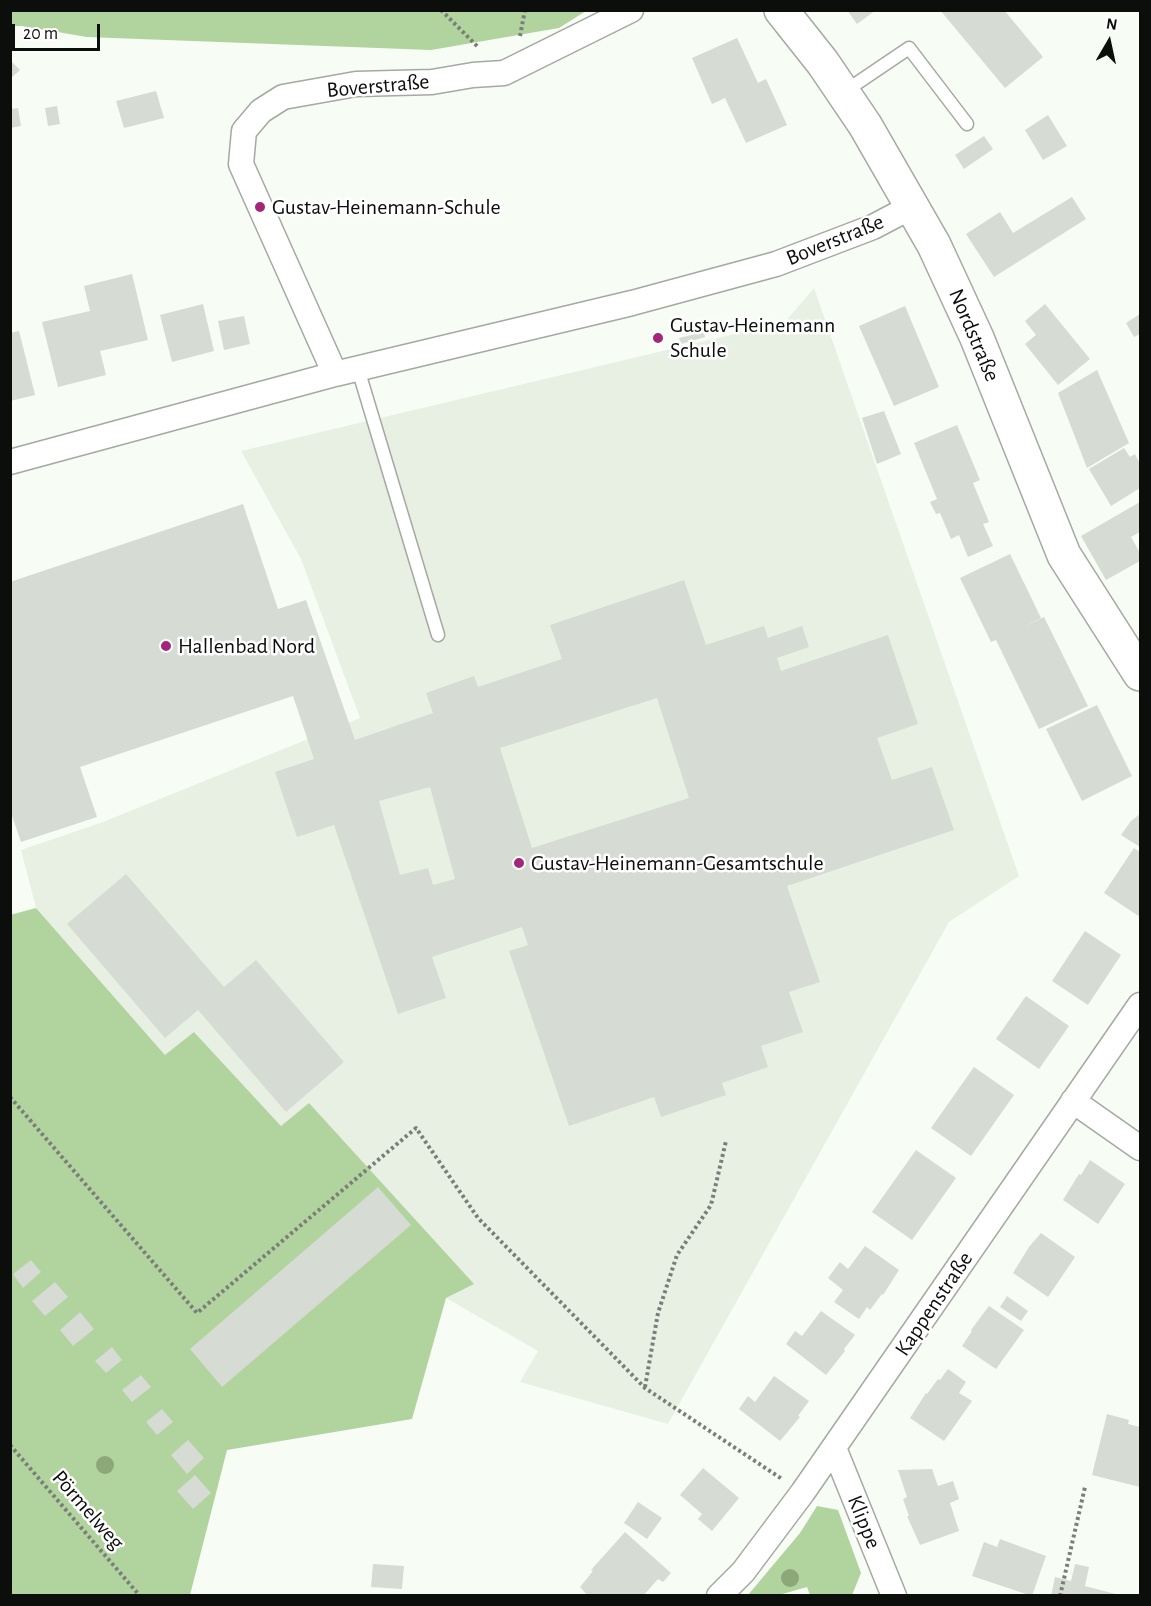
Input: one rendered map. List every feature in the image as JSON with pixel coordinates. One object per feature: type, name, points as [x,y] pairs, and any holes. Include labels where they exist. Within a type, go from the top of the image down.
[{"type":"street","name":"Boverstraße","points":[[347,372],[241,164],[244,131],[261,111],[283,97],[356,84],[432,82],[473,75],[504,73],[631,10]]},
{"type":"street","name":"Nordstraße","points":[[781,10],[823,63],[866,125],[913,206],[934,245],[977,338],[1064,555],[1140,674]]},
{"type":"street","name":"Boverstraße","points":[[10,462],[347,372],[616,307],[776,264],[873,227],[913,206]]},
{"type":"street","name":"Kappenstraße","points":[[719,1596],[743,1572],[803,1492],[1140,1005]]},
{"type":"street","points":[[1073,1101],[1140,1148]]},
{"type":"street","name":"Klippe","points":[[834,1448],[894,1596]]},
{"type":"lane","points":[[843,92],[909,48],[968,124]]},
{"type":"lane","points":[[347,372],[438,635]]},
{"type":"path","points":[[441,10],[504,73]]},
{"type":"path","points":[[10,1097],[197,1313],[416,1128],[478,1218],[645,1388],[803,1492]]},
{"type":"path","points":[[645,1388],[658,1313],[677,1255],[711,1205],[726,1141]]},
{"type":"path","name":"Pörmelweg","points":[[10,1445],[140,1596]]},
{"type":"path","points":[[1059,1596],[1084,1487]]},
{"type":"shaded area","name":"Gustav-Heinemann-Gesamtschule","points":[[814,288],[1019,876],[949,922],[668,1424],[520,1382],[538,1351],[446,1298],[473,1284],[309,1104],[281,1126],[194,1032],[166,1056],[36,908],[21,850],[103,822],[360,718],[301,559],[241,451],[785,322]]},
{"type":"green space","points":[[10,11],[586,11],[559,28],[431,50],[87,37],[11,26]]},
{"type":"green space","points":[[36,908],[165,1055],[194,1032],[281,1126],[309,1103],[474,1284],[446,1298],[412,1419],[227,1450],[190,1595],[11,1595],[10,915]]},
{"type":"green space","points":[[817,1506],[838,1510],[861,1573],[852,1595],[810,1595],[807,1587],[779,1595],[748,1595],[800,1533]]},
{"type":"building","points":[[847,10],[876,10],[857,24]]},
{"type":"building","points":[[940,10],[1004,10],[1043,57],[1005,88]]},
{"type":"building","points":[[737,38],[758,83],[766,79],[787,125],[746,143],[725,98],[712,104],[692,58]]},
{"type":"building","points":[[10,60],[20,70],[10,79]]},
{"type":"building","points":[[156,91],[164,118],[124,128],[116,101]]},
{"type":"building","points":[[57,106],[60,124],[48,126],[45,108]]},
{"type":"building","points":[[18,108],[21,126],[10,128],[10,109]]},
{"type":"building","points":[[1048,115],[1067,146],[1043,160],[1025,130]]},
{"type":"building","points":[[984,136],[993,149],[964,169],[955,155]]},
{"type":"building","points":[[1072,197],[1086,219],[994,277],[966,234],[1000,212],[1013,233]]},
{"type":"building","points":[[132,274],[148,340],[100,351],[106,375],[58,387],[42,322],[90,311],[84,286]]},
{"type":"building","points":[[203,304],[214,351],[172,362],[160,315]]},
{"type":"building","points":[[1045,304],[1090,359],[1058,385],[1025,344],[1036,335],[1025,321]]},
{"type":"building","points":[[905,306],[939,387],[894,406],[859,326]]},
{"type":"building","points":[[1140,314],[1140,334],[1134,337],[1126,323]]},
{"type":"building","points":[[244,316],[250,344],[224,350],[218,321]]},
{"type":"building","points":[[19,331],[35,395],[10,401],[10,333]]},
{"type":"building","points":[[704,332],[705,337],[681,344],[679,338]]},
{"type":"building","points":[[1097,370],[1129,443],[1087,468],[1058,393]]},
{"type":"building","points":[[884,411],[901,454],[877,464],[862,418]]},
{"type":"building","points":[[957,425],[980,480],[973,483],[989,522],[983,524],[993,546],[968,557],[959,535],[951,539],[940,513],[936,514],[930,502],[937,499],[914,443]]},
{"type":"building","points":[[1124,448],[1130,457],[1135,454],[1140,464],[1140,488],[1111,506],[1089,469]]},
{"type":"building","points":[[1140,502],[1140,532],[1131,537],[1140,553],[1140,561],[1106,580],[1081,536]]},
{"type":"building","points":[[243,504],[278,609],[306,600],[355,740],[433,713],[426,693],[474,676],[478,687],[562,659],[550,625],[684,580],[706,645],[764,626],[768,638],[802,626],[809,647],[777,658],[781,671],[888,635],[918,724],[877,738],[892,780],[932,767],[954,830],[787,886],[820,982],[789,992],[803,1032],[761,1046],[768,1067],[722,1083],[726,1095],[661,1117],[654,1097],[569,1126],[509,951],[528,945],[522,927],[432,957],[446,998],[398,1014],[334,825],[297,837],[275,772],[314,759],[293,696],[80,767],[97,817],[21,842],[10,810],[10,582]],"holes":[[[657,698],[689,798],[532,848],[500,748]],[[430,787],[455,879],[433,885],[428,868],[400,875],[379,801]]]},
{"type":"building","points":[[1010,554],[1041,618],[1022,628],[1044,617],[1088,706],[1039,729],[996,640],[991,642],[960,578]]},
{"type":"building","points":[[1097,705],[1132,776],[1082,801],[1046,729]]},
{"type":"building","points":[[1140,814],[1140,847],[1121,835],[1131,821]]},
{"type":"building","points":[[1134,848],[1140,852],[1140,917],[1104,893]]},
{"type":"building","points":[[126,874],[224,987],[256,960],[344,1062],[286,1112],[198,1010],[165,1038],[67,924]]},
{"type":"building","points":[[1085,931],[1121,955],[1088,1005],[1052,981]]},
{"type":"building","points":[[1026,996],[1069,1026],[1039,1069],[996,1039]]},
{"type":"building","points":[[974,1067],[1014,1095],[971,1156],[931,1128]]},
{"type":"building","points":[[916,1150],[956,1178],[912,1240],[872,1212]]},
{"type":"building","points":[[1090,1160],[1125,1184],[1098,1224],[1063,1200]]},
{"type":"building","points":[[378,1187],[411,1225],[222,1387],[190,1349]]},
{"type":"building","points":[[1041,1233],[1075,1257],[1048,1297],[1013,1273],[1029,1247]]},
{"type":"building","points":[[865,1246],[899,1270],[883,1295],[870,1310],[867,1307],[859,1319],[834,1302],[843,1290],[828,1278],[840,1262],[848,1269]]},
{"type":"building","points":[[31,1260],[41,1272],[23,1288],[13,1274]]},
{"type":"building","points":[[55,1282],[68,1297],[45,1316],[32,1301]]},
{"type":"building","points":[[1007,1296],[1028,1311],[1021,1321],[1000,1307]]},
{"type":"building","points":[[989,1306],[1024,1330],[996,1369],[962,1346]]},
{"type":"building","points":[[821,1311],[855,1335],[826,1375],[786,1344],[795,1331],[802,1336]]},
{"type":"building","points":[[80,1312],[94,1329],[73,1346],[60,1330]]},
{"type":"building","points":[[112,1347],[122,1360],[106,1373],[95,1361]]},
{"type":"building","points":[[948,1369],[966,1382],[959,1393],[972,1401],[944,1441],[910,1418],[926,1393]]},
{"type":"building","points":[[141,1375],[151,1387],[132,1402],[122,1390]]},
{"type":"building","points":[[774,1376],[809,1401],[798,1416],[800,1417],[780,1441],[739,1409],[748,1396],[755,1402]]},
{"type":"building","points":[[162,1409],[173,1422],[157,1435],[146,1422]]},
{"type":"building","points":[[1107,1414],[1129,1420],[1128,1424],[1140,1427],[1140,1487],[1092,1475]]},
{"type":"building","points":[[188,1440],[204,1458],[187,1474],[171,1455]]},
{"type":"building","points":[[703,1468],[739,1498],[712,1531],[698,1519],[702,1514],[680,1495]]},
{"type":"building","points":[[932,1469],[938,1486],[953,1481],[959,1499],[950,1503],[959,1531],[920,1545],[907,1516],[909,1516],[903,1499],[907,1497],[898,1470]]},
{"type":"building","points":[[195,1475],[211,1493],[193,1509],[177,1491]]},
{"type":"building","points":[[638,1502],[662,1518],[647,1539],[624,1523]]},
{"type":"building","points":[[625,1532],[671,1573],[663,1582],[658,1579],[643,1596],[588,1596],[580,1587],[593,1571],[591,1570]]},
{"type":"building","points":[[1000,1539],[1046,1556],[1032,1596],[972,1576],[984,1542],[997,1547]]},
{"type":"building","points":[[373,1564],[404,1566],[402,1589],[371,1587]]},
{"type":"building","points":[[1075,1564],[1089,1567],[1085,1586],[1123,1596],[1051,1596],[1055,1577],[1071,1581]]},
{"type":"place","name":"Gustav-Heinemann-Schule","points":[[260,207]]},
{"type":"place","name":"Gustav-Heinemann Schule","points":[[658,338]]},
{"type":"place","name":"Hallenbad Nord","points":[[166,646]]},
{"type":"place","name":"Gustav-Heinemann-Gesamtschule","points":[[519,863]]}]
